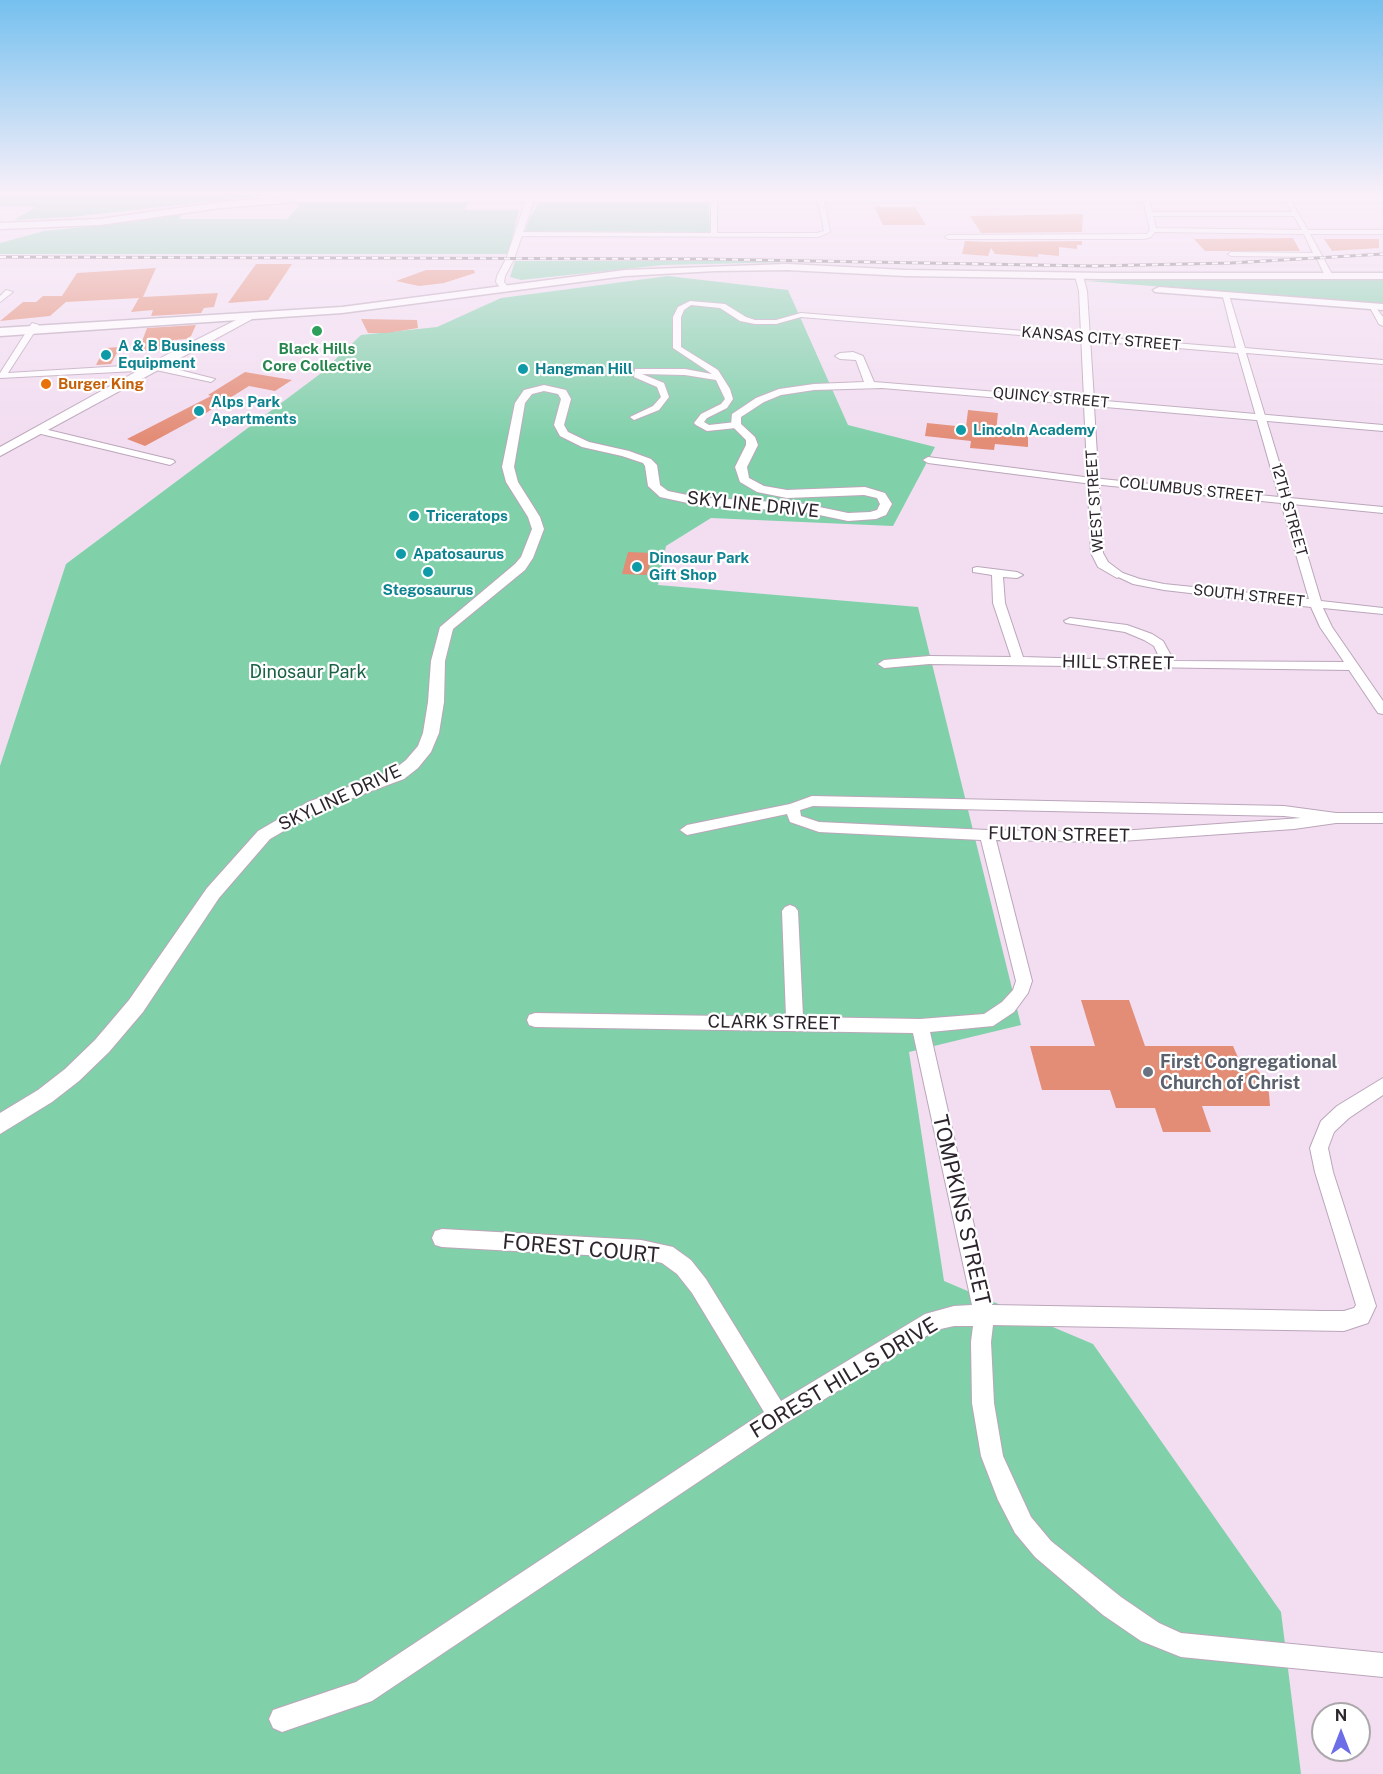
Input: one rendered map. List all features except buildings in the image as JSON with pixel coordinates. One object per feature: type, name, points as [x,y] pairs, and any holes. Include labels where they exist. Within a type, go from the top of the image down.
[{"type":"main road","points":[[0,327],[247,317],[355,309],[504,287],[610,275]]},
{"type":"main road","points":[[950,275],[1080,280],[1138,289],[1378,307]]},
{"type":"main road","points":[[1080,280],[1150,277],[1383,276]]},
{"type":"main road","points":[[0,332],[33,327],[343,303],[504,287]]},
{"type":"main road","points":[[0,452],[247,317],[276,310],[359,304],[439,292]]},
{"type":"main road","points":[[224,312],[241,312],[247,317]]},
{"type":"main road","points":[[156,367],[183,358],[256,320],[286,314]]},
{"type":"main road","points":[[203,347],[210,340],[244,321],[247,317]]},
{"type":"main road","points":[[211,318],[224,322],[221,331]]},
{"type":"street","points":[[502,275],[500,282],[504,287]]},
{"type":"street","name":"WEST STREET","points":[[1080,280],[1097,553],[1102,564],[1117,574]]},
{"type":"street","points":[[0,300],[9,292]]},
{"type":"street","name":"12TH STREET","points":[[1225,295],[1316,604],[1326,627],[1383,710]]},
{"type":"street","name":"KANSAS CITY STREET","points":[[721,378],[710,368],[677,348],[677,317],[686,305],[717,304],[743,319],[755,322],[776,322],[801,315],[818,315],[1383,362]]},
{"type":"street","points":[[1378,307],[1383,324]]},
{"type":"street","points":[[33,327],[2,376],[156,367],[211,379]]},
{"type":"street","points":[[840,356],[853,355],[860,358],[870,385]]},
{"type":"street","points":[[634,417],[656,408],[665,398],[661,386],[640,377],[637,375],[638,371],[685,372],[721,378],[728,395],[728,402],[704,417],[699,423],[707,428],[736,425]]},
{"type":"street","name":"QUINCY STREET","points":[[736,425],[735,418],[739,413],[773,393],[814,387],[870,385],[924,387],[1383,428]]},
{"type":"street","name":"SKYLINE DRIVE","points":[[0,1124],[45,1096],[72,1075],[102,1046],[136,1006],[213,893],[264,835],[314,806],[398,775],[412,764],[425,748],[431,733],[438,661],[447,627],[520,567],[527,558],[538,529],[534,517],[512,482],[508,466],[520,402],[525,393],[539,388],[562,392],[566,399],[559,426],[564,434],[586,445],[625,453],[647,461],[651,465],[654,486],[672,497],[805,508],[848,517],[872,516],[885,508],[881,496],[865,491],[787,494],[750,485],[744,480],[741,467],[750,453],[752,444],[751,440],[736,425]]},
{"type":"street","points":[[40,431],[170,462]]},
{"type":"street","name":"COLUMBUS STREET","points":[[928,460],[1092,481],[1383,510]]},
{"type":"street","points":[[977,570],[1017,575]]},
{"type":"street","points":[[997,573],[999,603],[1018,660]]},
{"type":"street","name":"SOUTH STREET","points":[[1117,574],[1142,583],[1164,587],[1383,612]]},
{"type":"street","points":[[1070,621],[1127,629],[1148,637],[1159,644],[1169,664]]},
{"type":"street","name":"HILL STREET","points":[[884,664],[929,660],[1018,660],[1087,664],[1352,666]]},
{"type":"street","name":"FULTON STREET","points":[[687,830],[792,808],[804,802],[825,801],[1284,811],[1336,818],[1383,818]]},
{"type":"street","name":"FULTON STREET","points":[[792,808],[795,819],[805,825],[987,835],[1138,836],[1294,824],[1336,818]]},
{"type":"street","name":"CLARK STREET","points":[[535,1020],[920,1026],[987,1021],[1008,1007],[1020,993],[1024,981],[987,835]]},
{"type":"street","points":[[790,910],[795,1023]]},
{"type":"street","name":"TOMPKINS STREET","points":[[920,1026],[984,1315],[981,1342],[983,1403],[992,1456],[1023,1525],[1043,1549],[1112,1606],[1150,1632],[1181,1645],[1383,1665]]},
{"type":"street","name":"FOREST HILLS DRIVE","points":[[282,1719],[363,1692],[778,1416],[932,1321],[954,1316],[984,1315],[1323,1321],[1361,1316],[1366,1306],[1324,1172],[1319,1148],[1327,1127],[1343,1112],[1383,1086]]},
{"type":"street","name":"FOREST COURT","points":[[442,1238],[641,1249],[666,1254],[684,1267],[699,1286],[778,1416]]},
{"type":"green space","points":[[511,275],[570,275],[521,280],[510,277]]},
{"type":"green space","name":"Dinosaur Park","points":[[668,276],[788,290],[848,425],[935,447],[893,526],[711,518],[666,546],[658,585],[918,607],[1021,1025],[909,1052],[944,1281],[1093,1344],[1281,1612],[1301,1774],[0,1774],[0,766],[66,564],[320,374],[361,335],[437,327],[501,298]]},
{"type":"green space","points":[[1383,279],[1383,304],[1087,281]]},
{"type":"place","name":"Black Hills Core Collective","points":[[317,331]]},
{"type":"place","name":"A & B Business Equipment","points":[[106,355]]},
{"type":"place","name":"Hangman Hill","points":[[523,369]]},
{"type":"place","name":"Burger King","points":[[46,384]]},
{"type":"place","name":"Alps Park Apartments","points":[[199,411]]},
{"type":"place","name":"Lincoln Academy","points":[[961,430]]},
{"type":"place","name":"Triceratops","points":[[414,516]]},
{"type":"place","name":"Apatosaurus","points":[[401,554]]},
{"type":"place","name":"Dinosaur Park Gift Shop","points":[[637,567]]},
{"type":"place","name":"Stegosaurus","points":[[428,572]]},
{"type":"place","name":"First Congregational Church of Christ","points":[[1148,1072]]}]
